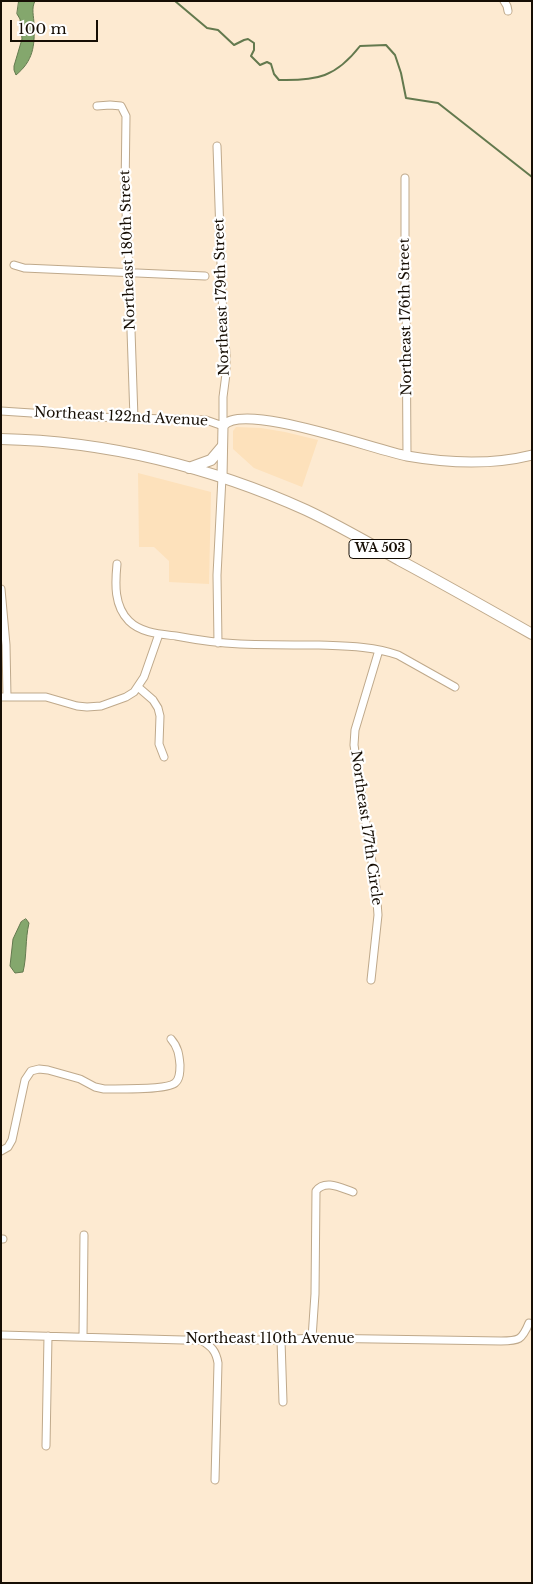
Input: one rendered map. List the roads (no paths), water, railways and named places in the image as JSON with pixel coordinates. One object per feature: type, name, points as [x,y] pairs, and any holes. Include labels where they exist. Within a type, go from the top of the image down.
[{"type":"highway","name":"Northeast 122nd Avenue","points":[[1,439],[56,443],[124,452],[222,477],[305,510],[342,528],[532,634]]},
{"type":"highway","points":[[189,468],[211,460],[222,447]]},
{"type":"main road","name":"Northeast 122nd Avenue","points":[[223,426],[234,419],[275,421],[407,456],[449,461],[506,461],[532,455]]},
{"type":"main road","name":"Northeast 179th Street","points":[[222,477],[223,426]]},
{"type":"street","points":[[504,1],[508,11]]},
{"type":"street","name":"Northeast 180th Street","points":[[97,106],[110,104],[121,106],[126,116],[125,192],[130,272],[134,418]]},
{"type":"street","name":"Northeast 179th Street","points":[[217,146],[223,323],[226,353],[223,426]]},
{"type":"street","name":"Northeast 176th Street","points":[[405,178],[407,456]]},
{"type":"street","points":[[14,265],[24,268],[205,276]]},
{"type":"street","name":"Northeast 122nd Avenue","points":[[1,411],[93,417],[206,420],[223,426]]},
{"type":"street","points":[[218,643],[217,575],[222,477]]},
{"type":"street","points":[[117,564],[117,595],[122,613],[137,627],[159,634],[218,643],[348,646],[379,650],[398,655],[455,687]]},
{"type":"street","points":[[1,589],[6,645],[4,697],[46,697],[76,706],[94,707],[126,697],[138,687],[148,668],[159,634]]},
{"type":"street","name":"Northeast 177th Circle","points":[[371,980],[378,915],[376,888],[354,745],[356,730],[379,650]]},
{"type":"street","points":[[138,687],[153,700],[158,708],[160,716],[159,744],[164,757]]},
{"type":"street","points":[[1,1152],[8,1148],[12,1140],[25,1080],[31,1071],[39,1069],[48,1070],[80,1079],[104,1089],[166,1087],[175,1083],[180,1071],[178,1050],[171,1039]]},
{"type":"street","points":[[312,1338],[315,1294],[316,1191],[319,1187],[328,1184],[353,1192]]},
{"type":"street","points":[[83,1337],[84,1236]]},
{"type":"street","name":"Northeast 110th Avenue","points":[[1,1335],[201,1340],[312,1338],[516,1341],[525,1332],[529,1323]]},
{"type":"street","points":[[46,1446],[48,1336]]},
{"type":"street","points":[[201,1340],[212,1347],[216,1353],[218,1363],[215,1480]]},
{"type":"street","points":[[281,1340],[283,1402]]},
{"type":"waterway","points":[[175,1],[207,28],[218,30],[234,45],[248,39],[254,43],[254,50],[251,56],[260,65],[267,62],[271,64],[274,74],[279,80],[315,78],[325,75],[343,65],[360,46],[386,45],[395,55],[406,98],[438,103],[532,177]]}]
